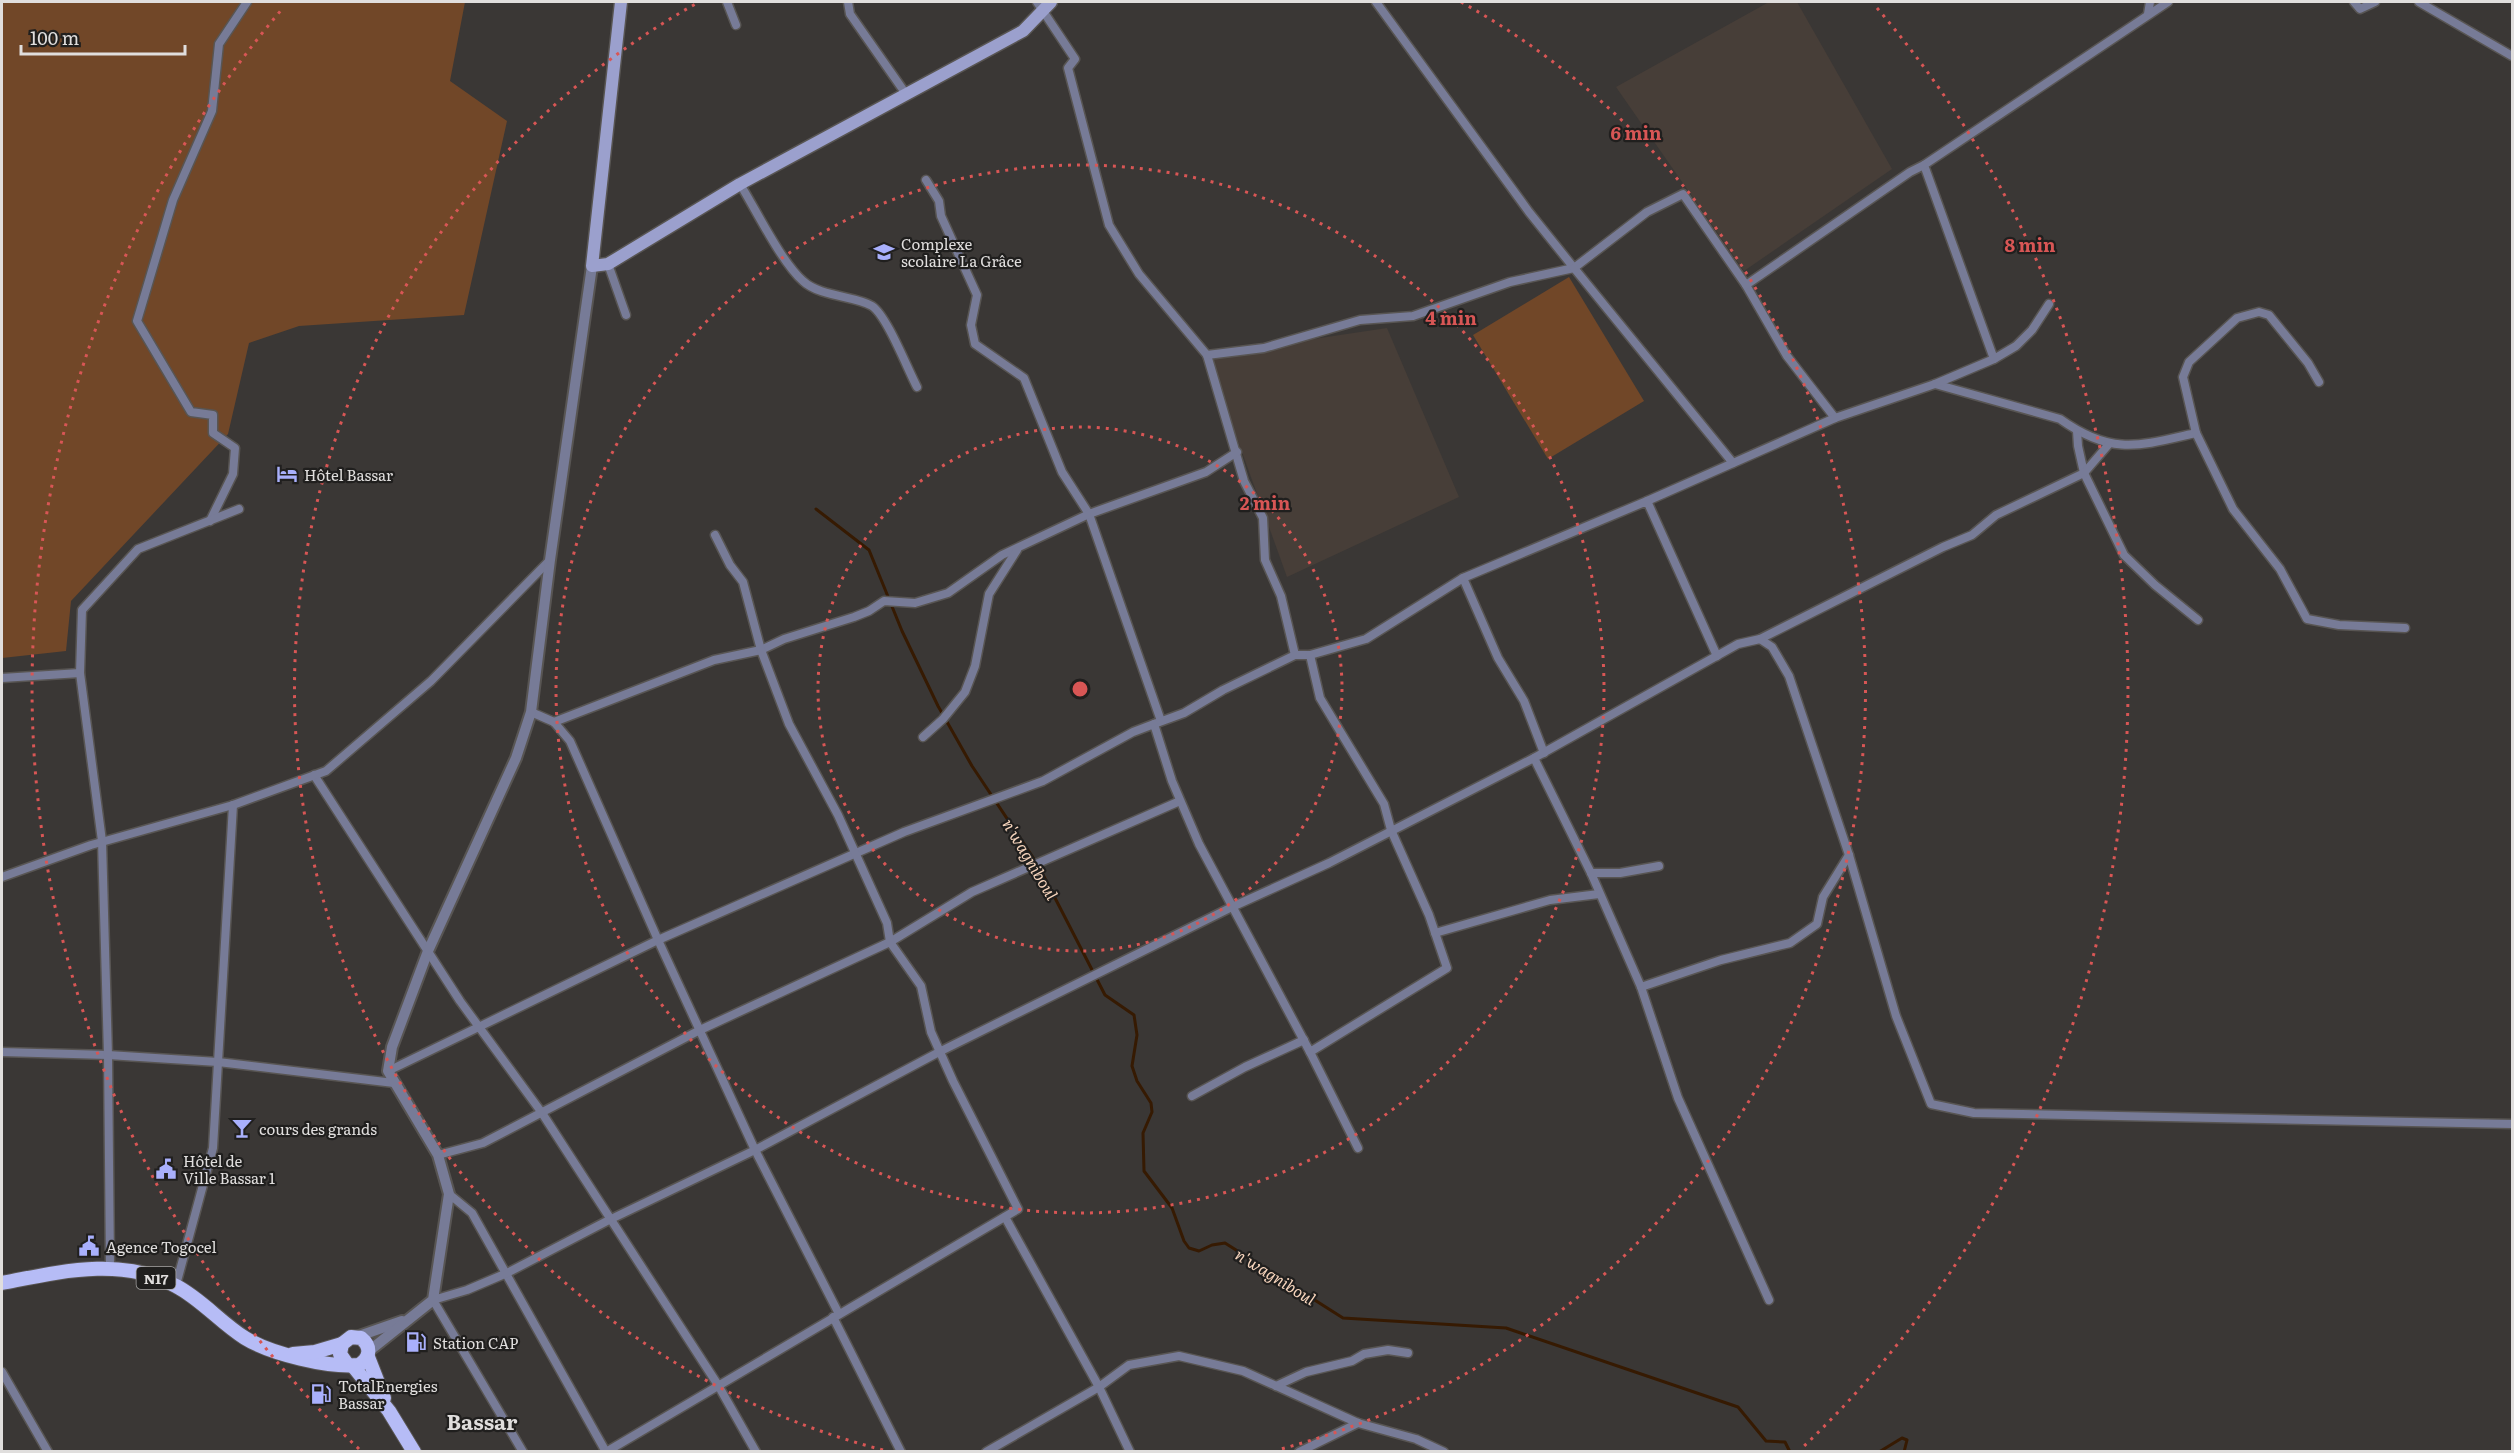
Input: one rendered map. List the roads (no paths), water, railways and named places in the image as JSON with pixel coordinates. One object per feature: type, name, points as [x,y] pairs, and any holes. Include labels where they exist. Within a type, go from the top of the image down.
[{"type":"main road","points":[[621,2],[592,266],[608,264],[740,184],[1023,31],[1044,4]]},
{"type":"main road","name":"N17","points":[[2,1283],[47,1274],[110,1267],[155,1278],[176,1286],[244,1337],[274,1351],[319,1363],[350,1365]]},
{"type":"main road","points":[[389,1411],[365,1342],[351,1337],[342,1344],[340,1354],[389,1411],[414,1452]]},
{"type":"main road","name":"N17","points":[[291,1354],[315,1352],[342,1344]]},
{"type":"main road","points":[[350,1365],[359,1365],[368,1354]]},
{"type":"street","points":[[210,521],[233,474],[235,448],[213,433],[213,415],[191,412],[137,321],[173,200],[212,111],[219,44],[247,2]]},
{"type":"street","points":[[727,2],[736,25]]},
{"type":"street","points":[[848,2],[850,14],[906,94]]},
{"type":"street","points":[[1376,2],[1529,212],[1733,463]]},
{"type":"street","points":[[2148,14],[2150,2]]},
{"type":"street","points":[[1746,285],[1910,172],[1924,165],[2168,2]]},
{"type":"street","points":[[2354,2],[2360,9],[2375,2]]},
{"type":"street","points":[[2419,2],[2512,56]]},
{"type":"street","points":[[1044,4],[1075,60],[1068,68],[1109,225],[1139,274],[1207,354],[1244,481],[1263,518],[1265,560],[1281,596],[1295,655]]},
{"type":"street","points":[[1924,165],[1994,359]]},
{"type":"street","points":[[926,180],[939,201],[941,216],[977,296],[971,325],[975,344],[1024,378],[1062,472],[1089,514],[1180,801],[1199,844],[1304,1040],[1358,1148]]},
{"type":"street","points":[[740,184],[790,267],[804,283],[833,295],[872,306],[885,321],[917,387]]},
{"type":"street","points":[[1207,354],[1264,348],[1360,320],[1413,316],[1510,282],[1574,268],[1647,212],[1683,194],[1746,285],[1787,356],[1835,418]]},
{"type":"street","points":[[608,264],[626,315]]},
{"type":"street","points":[[523,1452],[433,1300],[449,1194],[438,1155],[388,1071],[392,1047],[428,951],[516,758],[531,712],[549,560],[592,266]]},
{"type":"street","points":[[388,1071],[658,940],[904,832],[1043,781],[1133,732],[1184,713],[1223,690],[1295,655],[1310,655],[1366,639],[1462,578],[1647,501],[1835,418],[1935,384],[1994,359],[2016,346],[2032,330],[2049,304]]},
{"type":"street","points":[[2319,382],[2308,363],[2269,315],[2259,312],[2237,318],[2189,362],[2183,377],[2196,433],[2233,509],[2280,569],[2307,619],[2339,625],[2405,628]]},
{"type":"street","points":[[1935,384],[2060,419],[2077,431],[2109,444],[2138,446],[2196,433]]},
{"type":"street","points":[[2077,431],[2084,473],[2124,555],[2198,620]]},
{"type":"street","points":[[368,1354],[433,1300],[467,1290],[507,1273],[609,1220],[755,1150],[940,1051],[1232,907],[1329,863],[1544,753],[1738,644],[1760,639],[1943,547],[1972,535],[1996,515],[2084,473],[2109,444]]},
{"type":"street","points":[[554,722],[714,660],[761,650],[784,639],[854,617],[884,601],[915,603],[948,593],[1002,555],[1089,514],[1206,472],[1237,452]]},
{"type":"street","points":[[1647,501],[1717,656]]},
{"type":"street","points":[[110,1267],[108,1055],[102,842],[80,673],[82,610],[138,549],[239,509]]},
{"type":"street","points":[[449,1194],[472,1213],[606,1451],[1018,1209],[952,1081],[931,1032],[921,986],[890,942],[887,923],[838,815],[789,724],[761,650],[743,582],[730,565],[716,536]]},
{"type":"street","points":[[923,737],[943,719],[965,692],[975,666],[989,594],[1019,547]]},
{"type":"street","points":[[2,876],[102,842],[233,805],[326,771],[431,681],[549,560]]},
{"type":"street","points":[[1462,578],[1498,658],[1524,701],[1544,753]]},
{"type":"street","points":[[1760,639],[1772,647],[1789,676],[1849,855],[1896,1016],[1931,1104],[1974,1113],[2512,1124]]},
{"type":"street","points":[[1310,655],[1320,698],[1384,804],[1391,830],[1435,933],[1447,968],[1310,1052]]},
{"type":"street","points":[[2,678],[80,673]]},
{"type":"street","points":[[531,712],[554,722],[570,741],[658,940],[755,1150],[901,1452]]},
{"type":"street","points":[[1534,758],[1591,873],[1641,987],[1678,1098],[1769,1300]]},
{"type":"street","points":[[314,775],[478,1027],[542,1113],[609,1220],[718,1385],[756,1452]]},
{"type":"street","points":[[438,1155],[483,1143],[700,1030],[890,942],[972,892],[1180,801]]},
{"type":"street","points":[[176,1286],[213,1148],[233,805]]},
{"type":"street","points":[[1641,987],[1721,960],[1790,943],[1816,924],[1822,897],[1849,855]]},
{"type":"street","points":[[1591,873],[1620,873],[1659,866]]},
{"type":"street","points":[[1435,933],[1550,900],[1599,894]]},
{"type":"street","points":[[1192,1096],[1245,1067],[1304,1040]]},
{"type":"street","points":[[2,1052],[108,1055],[218,1062],[394,1083]]},
{"type":"street","points":[[1005,1216],[1099,1387],[1130,1452]]},
{"type":"street","points":[[356,1337],[411,1318]]},
{"type":"street","points":[[1276,1386],[1306,1372],[1352,1361],[1364,1354],[1388,1350],[1408,1353]]},
{"type":"street","points":[[986,1452],[1099,1387],[1129,1365],[1179,1356],[1243,1371],[1358,1422],[1416,1439],[1444,1452]]},
{"type":"street","points":[[2,1372],[48,1452]]},
{"type":"street","points":[[1299,1452],[1358,1422]]},
{"type":"waterway","name":"n'wagniboul","points":[[816,509],[869,550],[902,631],[938,706],[972,766],[1038,865],[1105,995],[1134,1015],[1137,1035],[1132,1066],[1137,1081],[1151,1103],[1152,1112],[1143,1133],[1144,1171],[1172,1208],[1184,1241],[1189,1248],[1199,1251],[1212,1245],[1225,1243],[1343,1318],[1506,1328],[1738,1407],[1766,1441],[1785,1442],[1790,1452]]},
{"type":"waterway","name":"n'wagniboul","points":[[1879,1452],[1902,1438],[1907,1440],[1904,1452]]},
{"type":"place","name":"Complexe scolaire La Grâce","points":[[884,252]]},
{"type":"place","name":"Hôtel Bassar","points":[[287,474]]},
{"type":"place","name":"cours des grands","points":[[242,1128]]},
{"type":"place","name":"Hôtel de Ville Bassar 1","points":[[166,1169]]},
{"type":"place","name":"Agence Togocel","points":[[89,1246]]},
{"type":"place","name":"Station CAP","points":[[416,1342]]},
{"type":"place","name":"TotalEnergies Bassar","points":[[321,1394]]},
{"type":"district","name":"Bassar","points":[[482,1420]]}]
